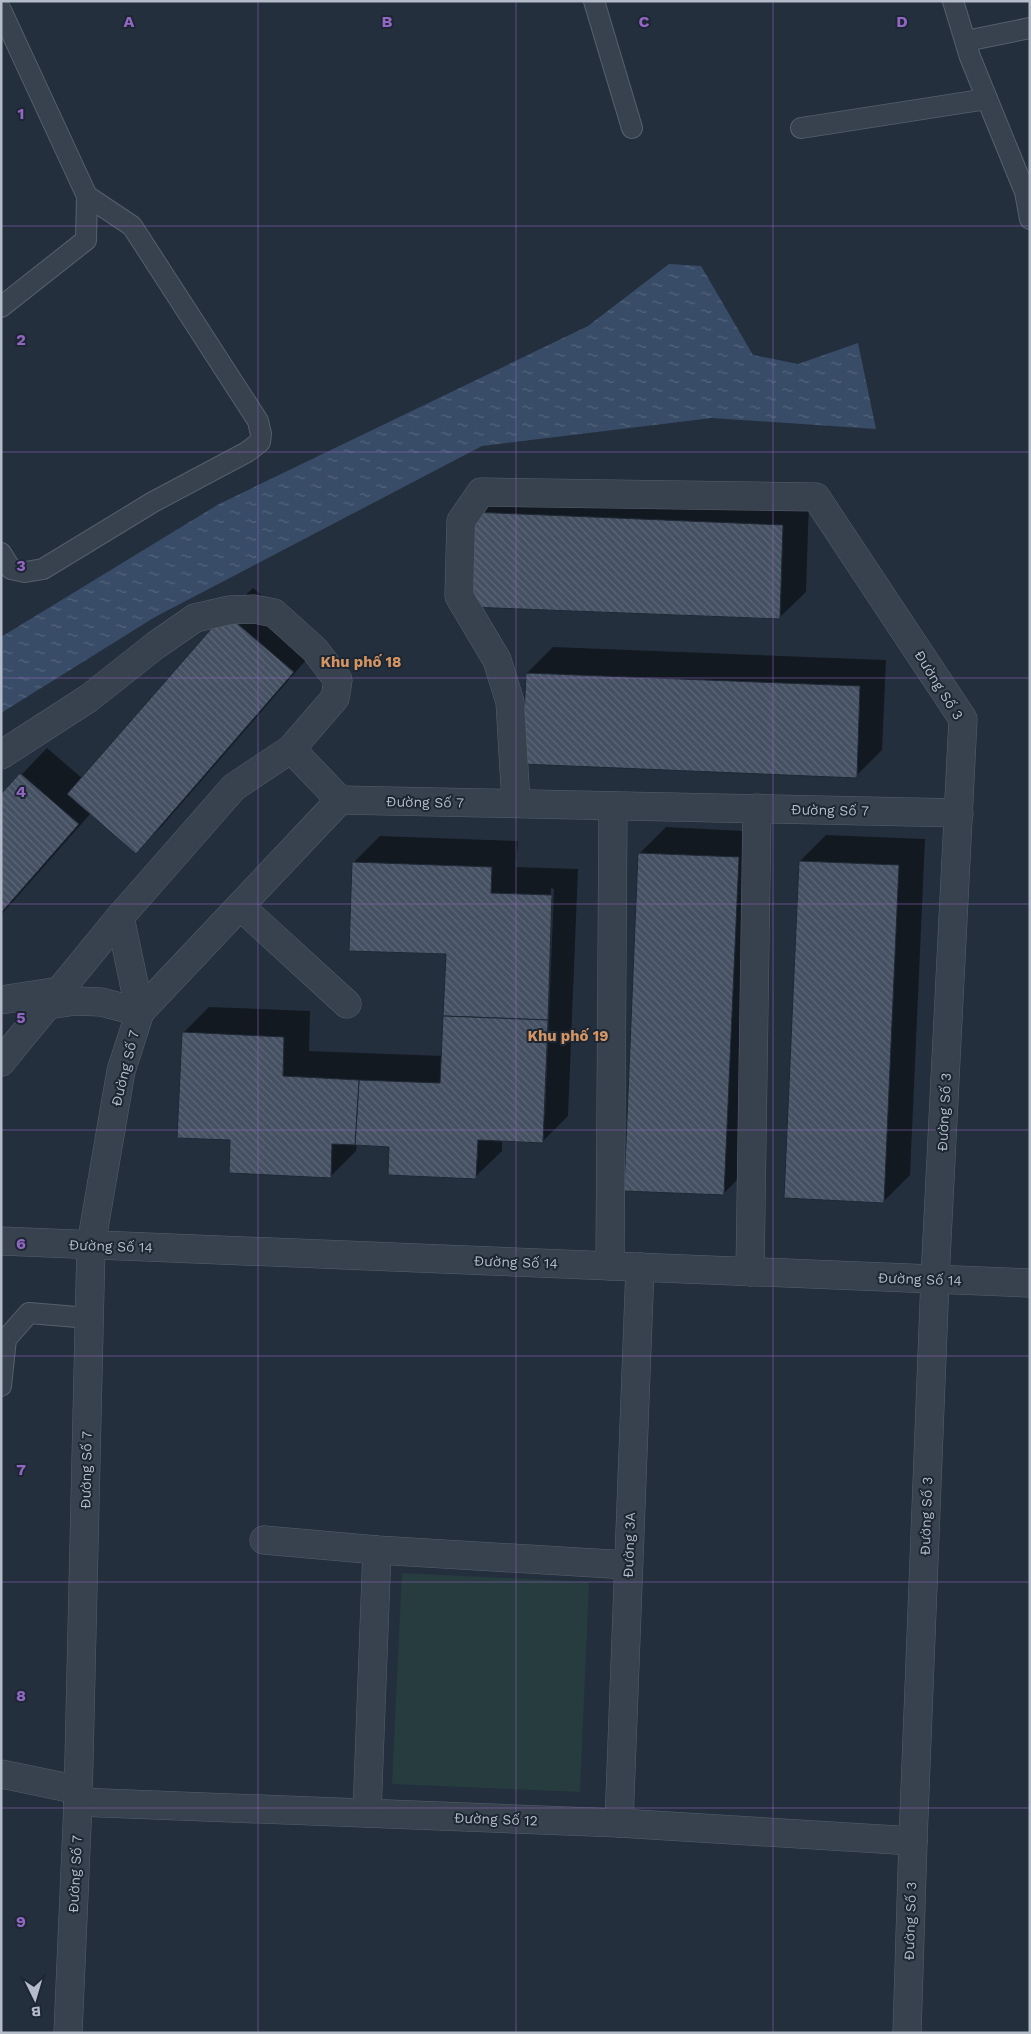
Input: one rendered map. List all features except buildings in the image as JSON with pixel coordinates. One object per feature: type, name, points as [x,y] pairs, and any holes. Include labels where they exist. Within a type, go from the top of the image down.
[{"type":"street","name":"Đường Số 3","points":[[516,803],[510,702],[497,660],[459,596],[461,521],[481,492],[816,497],[963,719],[935,1280],[912,1841],[907,2033]]},
{"type":"street","points":[[1,755],[89,698],[156,645],[195,618],[230,610],[254,609],[274,613],[315,650],[338,680],[335,698],[291,749],[234,786],[120,917],[1,1062]]},
{"type":"street","points":[[291,749],[340,800]]},
{"type":"street","name":"Đường Số 7","points":[[68,2033],[79,1796],[90,1245],[122,1071],[140,1012],[340,800],[959,812]]},
{"type":"street","points":[[610,1266],[613,806]]},
{"type":"street","points":[[750,1272],[758,808]]},
{"type":"street","points":[[240,906],[348,1004]]},
{"type":"street","points":[[1,1000],[54,998],[101,1002],[140,1012],[120,917]]},
{"type":"street","name":"Đường Số 14","points":[[1,1241],[1030,1283]]},
{"type":"street","name":"Đường 3A","points":[[619,1823],[640,1267]]},
{"type":"street","points":[[264,1540],[377,1550],[628,1565]]},
{"type":"street","points":[[366,1814],[377,1550]]},
{"type":"street","name":"Đường Số 12","points":[[1,1774],[79,1796],[366,1814],[619,1823],[912,1841]]},
{"type":"lane","points":[[594,1],[632,128]]},
{"type":"lane","points":[[954,1],[987,99],[1025,192],[1030,218]]},
{"type":"lane","points":[[1,10],[87,196],[86,240],[1,307]]},
{"type":"lane","points":[[966,41],[1030,28]]},
{"type":"lane","points":[[801,128],[987,99]]},
{"type":"lane","points":[[1,553],[11,569],[25,572],[43,569],[153,502],[248,452],[260,442],[261,434],[258,421],[132,226],[87,196]]},
{"type":"lane","points":[[1,1386],[4,1339],[29,1313],[89,1318]]},
{"type":"green space","points":[[402,1573],[589,1582],[580,1792],[392,1784]]},
{"type":"water","points":[[669,264],[701,266],[753,355],[798,364],[858,343],[876,429],[712,418],[482,446],[155,617],[1,713],[1,637],[219,504],[588,326]]},
{"type":"district","name":"Khu phố 18","points":[[361,662]]},
{"type":"district","name":"Khu phố 19","points":[[568,1036]]}]
